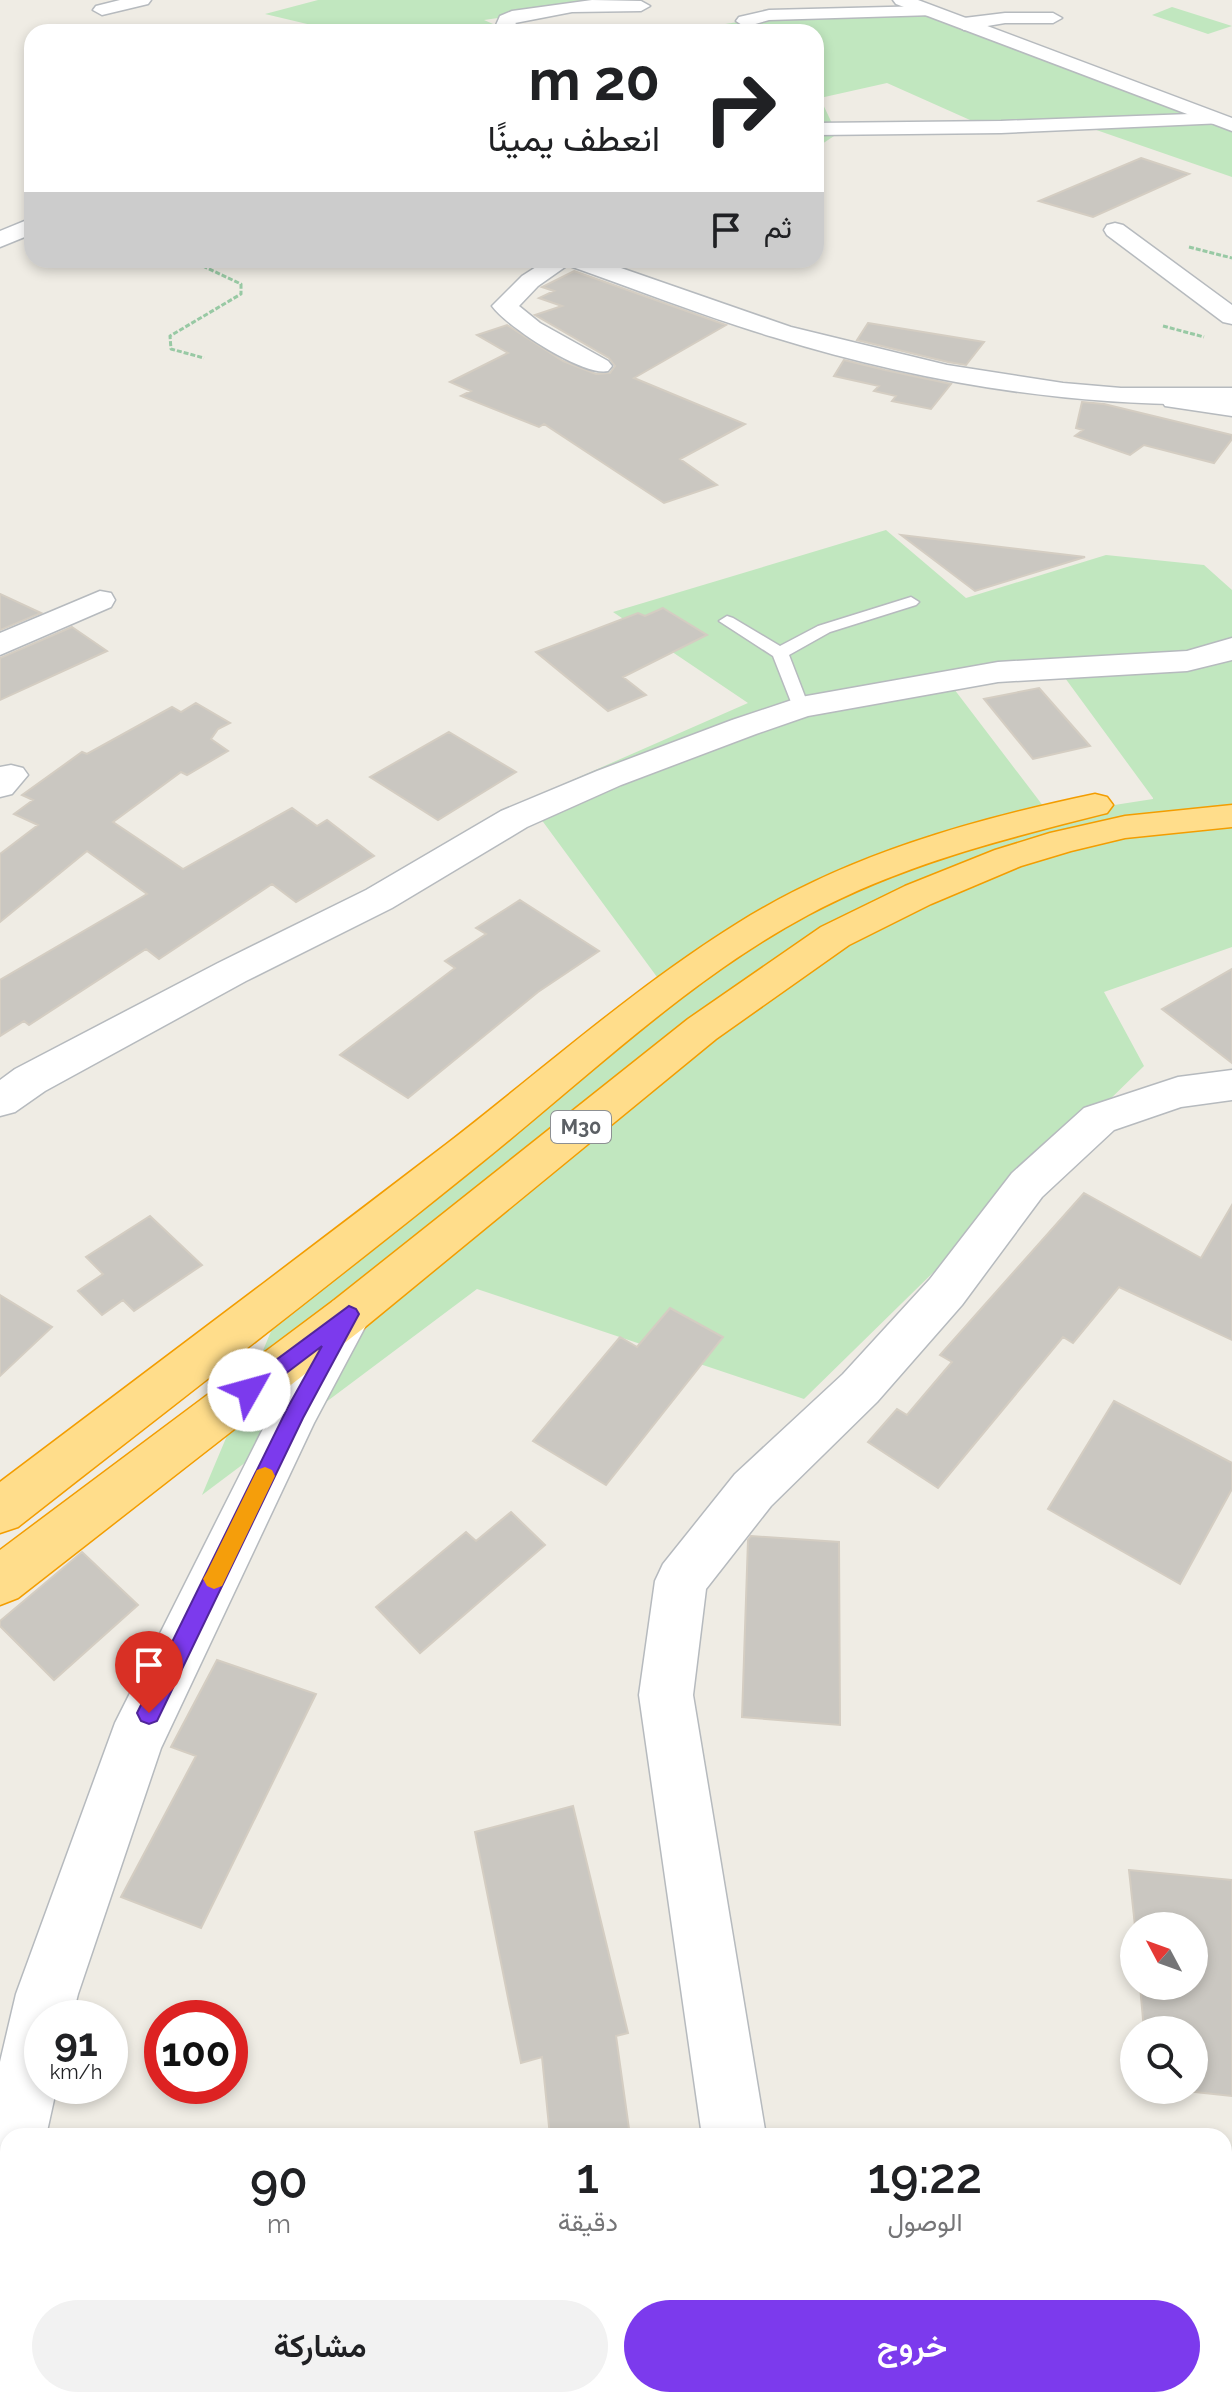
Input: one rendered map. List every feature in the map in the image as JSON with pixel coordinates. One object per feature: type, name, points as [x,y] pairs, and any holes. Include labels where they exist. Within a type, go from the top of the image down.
[{"type":"highway","name":"M30","points":[[0,1511],[460,1156],[648,1006],[756,928],[862,875],[1031,818],[1124,800],[1232,789]]},
{"type":"highway","name":"M30","points":[[0,1581],[349,1314],[702,1029],[835,936],[918,895],[1008,858],[1063,841],[1125,827],[1232,816]]},
{"type":"street","points":[[96,24],[103,5],[142,0]]},
{"type":"street","points":[[902,0],[1224,122]]},
{"type":"street","points":[[505,24],[506,20],[529,13],[603,3],[641,6]]},
{"type":"street","points":[[745,21],[769,15],[928,11]]},
{"type":"street","points":[[964,24],[1005,18],[1053,18]]},
{"type":"street","points":[[824,129],[1224,122]]},
{"type":"street","points":[[0,240],[24,229]]},
{"type":"street","points":[[1115,230],[1232,317]]},
{"type":"street","points":[[550,268],[530,281],[504,306],[531,328],[599,366]]},
{"type":"street","points":[[599,268],[837,348],[1049,388],[1232,408]]},
{"type":"street","points":[[1174,400],[1232,396]]},
{"type":"street","points":[[0,645],[100,600]]},
{"type":"street","points":[[0,1101],[30,1080],[165,1008],[379,899],[514,819],[635,767],[801,707],[998,672],[1187,661],[1216,656],[1232,648]]},
{"type":"street","points":[[733,2128],[666,1695],[681,1581],[753,1490],[860,1388],[946,1292],[1027,1185],[1099,1119],[1178,1092],[1232,1085]]},
{"type":"street","points":[[16,2128],[47,1994],[135,1742],[295,1413],[349,1314]]},
{"type":"lane","points":[[780,653],[824,629],[911,602]]},
{"type":"lane","points":[[727,621],[780,653],[801,707]]},
{"type":"path","points":[[204,358],[171,349],[170,336],[241,294],[241,284],[218,277],[206,268]]},
{"type":"path","points":[[1163,326],[1204,337]]},
{"type":"green space","points":[[318,0],[619,0],[484,20],[493,24],[307,24],[265,14]]},
{"type":"green space","points":[[1172,7],[1232,26],[1208,34],[1152,15]]},
{"type":"green space","points":[[923,13],[1232,122],[1232,177],[1079,124],[970,120],[887,83],[824,97],[824,24],[725,24],[763,18]]},
{"type":"green space","points":[[824,106],[837,134],[824,143]]},
{"type":"green space","points":[[886,530],[966,598],[1106,555],[1204,565],[1232,590],[1232,947],[1104,992],[1144,1066],[804,1399],[477,1289],[202,1495],[275,1322],[657,977],[527,800],[748,703],[613,612]],"holes":[[[1057,667],[1153,799],[1050,815],[951,685]]]},
{"type":"building","points":[[1141,158],[1189,174],[1093,217],[1039,201]]},
{"type":"building","points":[[574,271],[726,325],[634,378],[745,424],[680,459],[717,485],[664,503],[544,424],[539,427],[461,396],[471,391],[450,382],[508,353],[477,335],[507,325],[563,361],[596,374],[610,373],[615,366],[609,358],[535,315],[562,306],[539,298],[554,291],[542,287]]},
{"type":"building","points":[[868,323],[984,342],[966,365],[857,340]]},
{"type":"building","points":[[844,360],[951,384],[931,409],[892,401],[896,396],[874,391],[879,386],[834,376]]},
{"type":"building","points":[[1082,402],[1104,404],[1232,435],[1232,439],[1214,463],[1144,445],[1130,455],[1075,436],[1083,430],[1076,428]]},
{"type":"building","points":[[901,535],[1085,557],[975,591]]},
{"type":"building","points":[[0,594],[41,613],[0,630]]},
{"type":"building","points":[[663,608],[707,635],[623,677],[646,695],[608,711],[536,652],[638,613],[645,616]]},
{"type":"building","points":[[72,627],[107,651],[0,700],[0,658]]},
{"type":"building","points":[[1039,688],[1090,746],[1033,759],[984,699]]},
{"type":"building","points":[[196,703],[230,723],[218,729],[211,739],[228,751],[187,775],[181,772],[113,822],[183,869],[292,808],[317,826],[327,820],[374,856],[296,902],[272,884],[159,959],[146,949],[29,1025],[24,1021],[0,1036],[0,980],[147,894],[87,851],[0,922],[0,854],[38,825],[14,814],[33,800],[22,795],[82,752],[87,754],[172,707],[181,712]]},
{"type":"building","points":[[449,732],[516,772],[438,820],[370,777]]},
{"type":"building","points":[[520,900],[599,951],[538,992],[408,1098],[340,1055],[455,968],[445,961],[486,934],[476,928]]},
{"type":"building","points":[[1232,969],[1232,1063],[1162,1009]]},
{"type":"building","points":[[1084,1193],[1201,1258],[1232,1205],[1232,1340],[1119,1287],[1073,1343],[1063,1337],[938,1488],[868,1442],[897,1409],[907,1415],[952,1362],[940,1355]]},
{"type":"building","points":[[150,1216],[202,1265],[134,1311],[123,1300],[102,1315],[78,1291],[103,1274],[86,1257]]},
{"type":"building","points":[[0,1295],[52,1327],[0,1376]]},
{"type":"building","points":[[670,1308],[723,1337],[606,1485],[533,1441],[620,1337],[637,1347]]},
{"type":"building","points":[[1114,1401],[1232,1463],[1232,1489],[1180,1584],[1048,1509]]},
{"type":"building","points":[[511,1512],[545,1545],[420,1653],[376,1607],[466,1532],[476,1541]]},
{"type":"building","points":[[751,1536],[839,1542],[840,1725],[742,1717],[748,1540]]},
{"type":"building","points":[[82,1552],[138,1605],[54,1680],[0,1626],[0,1621]]},
{"type":"building","points":[[217,1660],[316,1694],[201,1928],[121,1897],[196,1756],[171,1747]]},
{"type":"building","points":[[573,1806],[628,2033],[616,2036],[629,2128],[549,2128],[542,2057],[521,2063],[475,1832]]},
{"type":"building","points":[[1129,1870],[1232,1880],[1232,2096],[1208,2093],[1208,2016],[1143,2016],[1141,2000],[1208,2000],[1208,1912],[1134,1912]]},
{"type":"slow traffic","points":[[214,1579],[265,1476]]},
{"type":"route","points":[[149,1713],[295,1413],[349,1314],[249,1390]]}]
